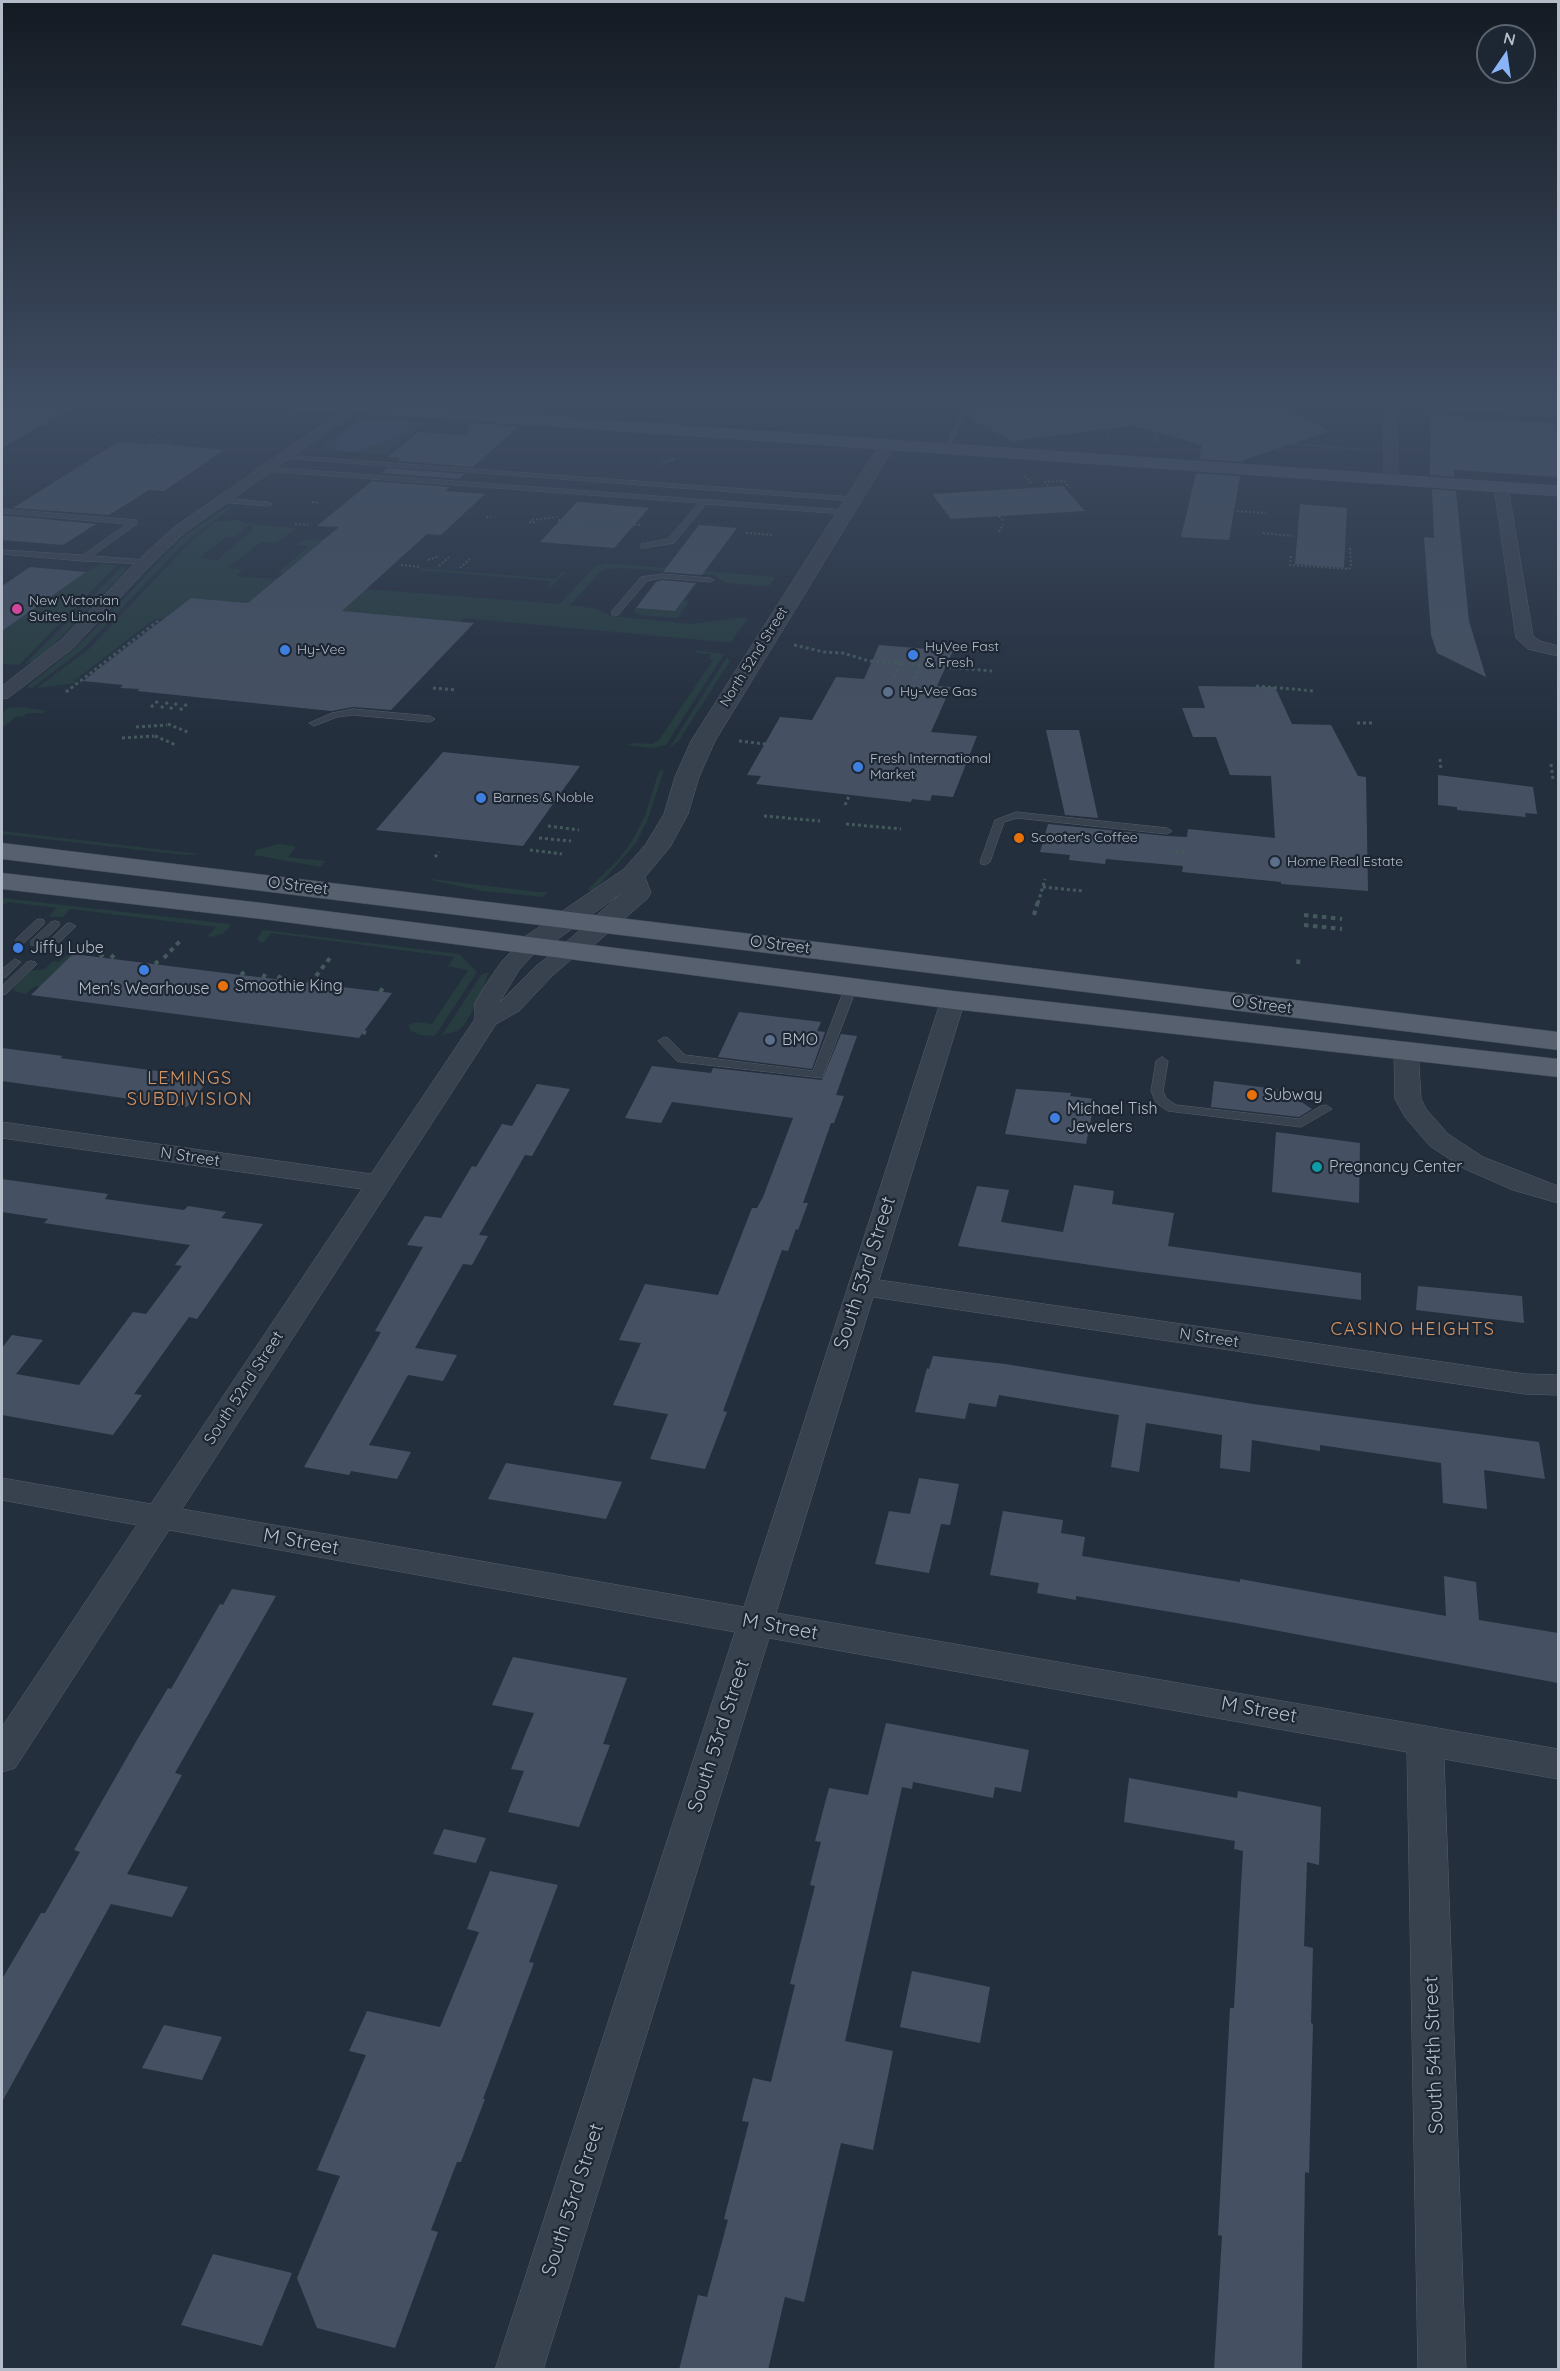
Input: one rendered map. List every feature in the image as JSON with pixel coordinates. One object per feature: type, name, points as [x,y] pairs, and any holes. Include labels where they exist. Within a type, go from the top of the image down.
[{"type":"main road","name":"O Street","points":[[2,851],[1558,1041]]},
{"type":"main road","points":[[2,861],[107,863]]},
{"type":"main road","name":"O Street","points":[[2,881],[953,1000],[1558,1068]]},
{"type":"street","points":[[2,694],[68,644],[145,562],[178,531],[205,512]]},
{"type":"street","name":"North 52nd Street","points":[[530,946],[633,875],[665,835],[676,814],[694,760],[706,734],[845,512]]},
{"type":"street","points":[[1505,512],[1525,638],[1534,645],[1558,651]]},
{"type":"street","points":[[570,951],[638,893],[633,875]]},
{"type":"street","name":"South 52nd Street","points":[[487,1019],[487,1003],[496,987],[510,966],[530,946]]},
{"type":"street","name":"South 52nd Street","points":[[2,1757],[487,1019],[511,1006],[544,971],[570,951]]},
{"type":"street","name":"South 53rd Street","points":[[519,2370],[953,1000]]},
{"type":"street","points":[[1406,1050],[1408,1099],[1414,1112],[1439,1140],[1474,1163],[1558,1196]]},
{"type":"street","name":"N Street","points":[[2,1130],[378,1183]]},
{"type":"street","name":"N Street","points":[[861,1286],[1525,1384],[1558,1385]]},
{"type":"street","name":"M Street","points":[[2,1488],[1558,1764]]},
{"type":"street","name":"South 54th Street","points":[[1425,1740],[1442,2370]]},
{"type":"lane","points":[[10,512],[135,522],[83,559]]},
{"type":"lane","points":[[644,546],[671,541],[696,512]]},
{"type":"lane","points":[[2,552],[145,562]]},
{"type":"lane","points":[[619,614],[654,580],[713,582]]},
{"type":"lane","points":[[314,723],[335,715],[353,712],[430,719]]},
{"type":"lane","points":[[985,862],[1000,820],[1016,815],[1167,831]]},
{"type":"lane","points":[[20,941],[40,922]]},
{"type":"lane","points":[[35,943],[55,924]]},
{"type":"lane","points":[[51,945],[70,926]]},
{"type":"lane","points":[[2,975],[15,962]]},
{"type":"lane","points":[[2,992],[31,964]]},
{"type":"lane","points":[[663,1041],[681,1058],[818,1075],[851,987]]},
{"type":"lane","points":[[1162,1061],[1157,1091],[1161,1100],[1173,1108],[1301,1123],[1326,1109]]},
{"type":"path","points":[[1253,512],[1266,513]]},
{"type":"path","points":[[999,516],[1003,523],[999,532]]},
{"type":"path","points":[[537,523],[531,521],[557,519],[569,522],[639,525]]},
{"type":"path","points":[[295,524],[308,525]]},
{"type":"path","points":[[609,527],[612,524]]},
{"type":"path","points":[[746,533],[774,535]]},
{"type":"path","points":[[1263,533],[1292,536]]},
{"type":"path","points":[[1291,556],[1290,565],[1349,569],[1351,566],[1350,548]]},
{"type":"path","points":[[702,554],[704,550]]},
{"type":"path","points":[[428,560],[439,556]]},
{"type":"path","points":[[439,567],[449,557]]},
{"type":"path","points":[[460,568],[470,559]]},
{"type":"path","points":[[401,565],[420,566],[414,572]]},
{"type":"path","points":[[66,692],[158,621]]},
{"type":"path","points":[[794,645],[824,652],[843,653],[861,660],[992,671]]},
{"type":"path","points":[[895,677],[901,663]]},
{"type":"path","points":[[914,679],[920,664]]},
{"type":"path","points":[[1256,686],[1314,691]]},
{"type":"path","points":[[433,688],[456,690]]},
{"type":"path","points":[[151,707],[158,701]]},
{"type":"path","points":[[161,708],[168,702]]},
{"type":"path","points":[[170,709],[177,703]]},
{"type":"path","points":[[180,710],[187,704]]},
{"type":"path","points":[[1357,723],[1374,723]]},
{"type":"path","points":[[136,727],[168,724],[190,732]]},
{"type":"path","points":[[122,738],[154,736],[176,745]]},
{"type":"path","points":[[739,741],[765,744]]},
{"type":"path","points":[[1440,759],[1441,770]]},
{"type":"path","points":[[1551,764],[1554,779]]},
{"type":"path","points":[[845,805],[849,796]]},
{"type":"path","points":[[764,816],[819,821]]},
{"type":"path","points":[[846,824],[901,829]]},
{"type":"path","points":[[548,826],[579,830]]},
{"type":"path","points":[[539,838],[571,841]]},
{"type":"path","points":[[530,850],[562,854]]},
{"type":"path","points":[[1176,851],[1185,852]]},
{"type":"path","points":[[435,857],[439,852]]},
{"type":"path","points":[[1034,915],[1045,879]]},
{"type":"path","points":[[1042,887],[1083,891]]},
{"type":"path","points":[[1304,915],[1342,919]]},
{"type":"path","points":[[1304,925],[1342,929]]},
{"type":"path","points":[[164,958],[181,940]]},
{"type":"path","points":[[1298,964],[1299,956]]},
{"type":"path","points":[[309,983],[330,958]]},
{"type":"path","points":[[241,975],[244,971]]},
{"type":"path","points":[[278,979],[281,975]]},
{"type":"green space","points":[[220,512],[226,512],[181,546],[83,649],[32,688],[28,688],[79,645],[184,536]]},
{"type":"green space","points":[[237,520],[248,524],[296,528],[276,543],[261,542],[228,568],[243,570],[236,576],[277,579],[274,582],[560,604],[595,566],[606,563],[776,577],[769,586],[726,583],[714,575],[624,568],[603,569],[570,605],[597,609],[610,616],[691,624],[748,618],[731,642],[464,618],[460,622],[191,598],[163,619],[154,619],[74,681],[76,683],[37,688],[89,649],[193,539],[215,522]],"holes":[[[248,525],[254,526],[217,560],[199,558],[225,538],[236,536]]]},
{"type":"green space","points":[[308,539],[332,540],[312,549],[283,573],[277,573],[308,547],[295,545]]},
{"type":"green space","points":[[101,564],[117,565],[19,665],[2,664],[2,631]]},
{"type":"green space","points":[[123,566],[126,570],[55,643],[34,661],[25,664]]},
{"type":"green space","points":[[421,568],[555,579],[562,572],[566,572],[548,587],[552,581],[418,570]]},
{"type":"green space","points":[[683,601],[689,602],[677,618],[641,615],[634,612],[635,608],[676,611]]},
{"type":"green space","points":[[695,650],[724,654],[666,745],[652,748],[626,745],[652,744],[659,740],[713,660],[709,659],[711,654],[697,653]]},
{"type":"green space","points":[[727,657],[730,661],[678,742],[670,747]]},
{"type":"green space","points":[[22,707],[47,711],[27,713],[22,717],[17,716],[2,728],[2,713],[8,708]]},
{"type":"green space","points":[[664,770],[648,819],[636,843],[600,884],[592,891],[587,890],[618,860],[632,841],[645,816],[659,771]]},
{"type":"green space","points":[[2,831],[200,854],[184,855],[2,834]]},
{"type":"green space","points":[[279,844],[294,846],[295,848],[288,857],[325,861],[320,867],[254,855],[256,850]]},
{"type":"green space","points":[[430,880],[547,892],[544,897],[482,891]]},
{"type":"green space","points":[[2,898],[230,924],[222,934],[210,937],[208,936],[216,927],[70,909],[63,917],[49,917],[56,908],[8,902],[2,906]]},
{"type":"green space","points":[[263,930],[459,954],[477,972],[435,1036],[420,1035],[411,1031],[408,1025],[416,1022],[432,1024],[468,970],[448,966],[454,957],[271,933],[264,942],[260,942],[257,939]]},
{"type":"green space","points":[[68,954],[72,955],[40,987],[35,986],[26,994],[14,991],[14,988],[31,971],[45,969],[53,961],[59,962]]},
{"type":"green space","points":[[489,972],[475,1007],[464,1025],[458,1031],[442,1035],[481,975]]},
{"type":"building","points":[[63,512],[114,512],[109,515]]},
{"type":"building","name":"Hy-Vee","points":[[335,512],[466,512],[441,535],[427,534],[342,611],[474,623],[391,710],[353,707],[331,711],[137,691],[140,689],[83,681],[191,598],[248,603],[339,527],[317,526]]},
{"type":"building","points":[[568,512],[646,512],[614,548],[540,542]]},
{"type":"building","points":[[945,512],[1074,512],[951,519]]},
{"type":"building","points":[[1187,512],[1234,512],[1229,540],[1181,537]]},
{"type":"building","points":[[1299,512],[1347,512],[1344,568],[1295,564]]},
{"type":"building","points":[[1433,512],[1458,512],[1469,621],[1486,677],[1437,653],[1431,635],[1424,537],[1434,538]]},
{"type":"building","points":[[2,515],[96,524],[63,545],[2,540]]},
{"type":"building","points":[[699,525],[737,528],[702,575],[663,572]]},
{"type":"building","name":"New Victorian Suites Lincoln","points":[[30,567],[86,572],[2,631],[2,586]]},
{"type":"building","points":[[662,580],[696,583],[675,611],[636,608],[656,582]]},
{"type":"building","name":"Fresh International Market","points":[[879,645],[953,651],[937,686],[951,687],[931,732],[977,736],[953,797],[932,795],[930,801],[912,799],[911,802],[756,784],[761,776],[747,775],[780,717],[812,720],[836,677],[864,679]]},
{"type":"building","points":[[1198,686],[1275,687],[1292,724],[1331,725],[1358,776],[1366,777],[1368,891],[1281,884],[1281,882],[1182,872],[1183,866],[1106,859],[1105,864],[1069,860],[1070,855],[1040,852],[1048,824],[1167,836],[1187,837],[1188,829],[1275,838],[1271,776],[1230,775],[1216,737],[1193,737],[1182,708],[1205,708]]},
{"type":"building","points":[[1046,730],[1079,730],[1098,818],[1065,815]]},
{"type":"building","name":"Barnes & Noble","points":[[443,752],[580,766],[523,846],[376,830]]},
{"type":"building","points":[[1438,775],[1533,787],[1537,814],[1525,813],[1526,817],[1457,810],[1457,807],[1438,805]]},
{"type":"building","points":[[73,954],[392,993],[359,1038],[31,995]]},
{"type":"building","name":"BMO","points":[[739,1012],[821,1022],[817,1031],[825,1032],[812,1069],[718,1057]]},
{"type":"building","points":[[841,1034],[857,1036],[836,1095],[844,1096],[834,1123],[831,1123],[803,1203],[808,1203],[798,1230],[796,1229],[788,1251],[782,1250],[723,1411],[727,1412],[705,1469],[650,1459],[668,1414],[613,1405],[641,1343],[619,1340],[645,1284],[718,1295],[752,1208],[757,1208],[763,1197],[793,1118],[672,1102],[661,1123],[625,1118],[652,1066],[711,1073],[713,1068],[822,1080]]},
{"type":"building","points":[[2,1048],[210,1078],[187,1107],[2,1081]]},
{"type":"building","name":"Subway","points":[[1214,1081],[1283,1090],[1312,1109],[1299,1117],[1211,1107]]},
{"type":"building","points":[[537,1084],[570,1089],[532,1156],[525,1155],[479,1235],[488,1236],[472,1265],[463,1264],[415,1348],[457,1355],[443,1381],[408,1375],[369,1445],[411,1452],[397,1479],[351,1471],[349,1475],[304,1467],[381,1332],[375,1331],[423,1247],[407,1245],[425,1216],[441,1218],[472,1166],[476,1167],[502,1124],[512,1126]]},
{"type":"building","name":"Michael Tish Jewelers","points":[[1016,1089],[1071,1093],[1070,1096],[1095,1099],[1086,1144],[1005,1134]]},
{"type":"building","name":"Pregnancy Center","points":[[1276,1132],[1360,1143],[1359,1203],[1272,1192]]},
{"type":"building","points":[[2,1179],[108,1194],[105,1199],[184,1210],[188,1206],[226,1212],[221,1218],[263,1224],[197,1319],[189,1317],[134,1394],[142,1395],[113,1435],[2,1415],[2,1348],[12,1335],[43,1340],[16,1374],[79,1385],[133,1312],[146,1314],[182,1266],[175,1265],[190,1245],[44,1223],[48,1219],[2,1212]]},
{"type":"building","points":[[1074,1185],[1114,1191],[1112,1204],[1174,1213],[1168,1246],[1361,1273],[1361,1300],[958,1246],[977,1186],[1009,1190],[1001,1222],[1063,1232]]},
{"type":"building","points":[[1418,1286],[1522,1296],[1524,1323],[1416,1310]]},
{"type":"building","points":[[933,1356],[1005,1364],[1253,1404],[1539,1442],[1545,1479],[1484,1470],[1487,1509],[1443,1503],[1441,1463],[1320,1445],[1320,1451],[1252,1440],[1250,1472],[1220,1468],[1222,1435],[1146,1423],[1139,1472],[1111,1467],[1119,1415],[999,1395],[996,1407],[969,1403],[965,1419],[915,1412],[927,1368],[929,1369]]},
{"type":"building","points":[[506,1463],[622,1482],[606,1519],[488,1499]]},
{"type":"building","points":[[919,1478],[959,1484],[950,1525],[941,1524],[929,1573],[875,1564],[889,1511],[910,1514]]},
{"type":"building","points":[[1003,1511],[1063,1520],[1061,1533],[1085,1537],[1082,1556],[1240,1582],[1240,1579],[1446,1616],[1444,1576],[1476,1582],[1479,1620],[1558,1633],[1558,1683],[1236,1623],[1076,1596],[1076,1600],[1037,1593],[1039,1583],[990,1575]]},
{"type":"building","points":[[232,1589],[276,1596],[175,1773],[182,1775],[127,1874],[188,1887],[172,1917],[111,1904],[2,2102],[2,1979],[41,1913],[45,1913],[80,1852],[74,1850],[137,1740],[168,1688],[171,1689],[220,1604],[223,1605]]},
{"type":"building","points":[[513,1657],[627,1678],[603,1744],[610,1745],[579,1827],[508,1812],[524,1771],[511,1769],[534,1713],[492,1705]]},
{"type":"building","points":[[886,1723],[1029,1750],[1021,1792],[995,1787],[993,1798],[913,1782],[912,1789],[902,1787],[845,2041],[893,2051],[873,2150],[841,2143],[804,2302],[785,2297],[768,2370],[679,2370],[698,2295],[707,2297],[728,2220],[724,2219],[749,2122],[742,2121],[753,2078],[771,2082],[795,1985],[790,1984],[815,1886],[810,1885],[821,1842],[815,1841],[829,1788],[868,1795]]},
{"type":"building","points":[[1129,1778],[1237,1798],[1238,1791],[1321,1807],[1319,1865],[1307,1862],[1304,1946],[1313,1948],[1311,2023],[1313,2024],[1309,2173],[1305,2172],[1302,2370],[1214,2370],[1222,2236],[1218,2235],[1230,2008],[1234,2008],[1243,1851],[1234,1849],[1235,1841],[1124,1822]]},
{"type":"building","points":[[444,1829],[486,1838],[476,1863],[433,1854]]},
{"type":"building","points":[[490,1871],[558,1885],[529,1962],[534,1963],[483,2099],[485,2099],[461,2162],[457,2162],[431,2230],[438,2232],[395,2348],[317,2328],[297,2278],[340,2176],[317,2170],[366,2055],[349,2051],[367,2011],[440,2027],[479,1932],[467,1929]]},
{"type":"building","points":[[912,1971],[990,1987],[980,2043],[900,2027]]},
{"type":"building","points":[[164,2025],[222,2037],[202,2080],[142,2068]]},
{"type":"building","points":[[213,2254],[292,2273],[262,2346],[181,2325]]},
{"type":"place","name":"New Victorian Suites Lincoln","points":[[17,609]]},
{"type":"place","name":"Hy-Vee","points":[[285,650]]},
{"type":"place","name":"HyVee Fast & Fresh","points":[[913,655]]},
{"type":"place","name":"Hy-Vee Gas","points":[[888,692]]},
{"type":"place","name":"Fresh International Market","points":[[858,767]]},
{"type":"place","name":"Barnes & Noble","points":[[481,798]]},
{"type":"place","name":"Scooter's Coffee","points":[[1019,838]]},
{"type":"place","name":"Home Real Estate","points":[[1275,862]]},
{"type":"place","name":"Jiffy Lube","points":[[18,948]]},
{"type":"place","name":"Men's Wearhouse","points":[[144,970]]},
{"type":"place","name":"Smoothie King","points":[[223,986]]},
{"type":"place","name":"BMO","points":[[770,1040]]},
{"type":"place","name":"Subway","points":[[1252,1095]]},
{"type":"place","name":"Michael Tish Jewelers","points":[[1055,1118]]},
{"type":"place","name":"Pregnancy Center","points":[[1317,1167]]},
{"type":"district","name":"LEMINGS SUBDIVISION","points":[[190,1089]]},
{"type":"district","name":"CASINO HEIGHTS","points":[[1413,1330]]}]
